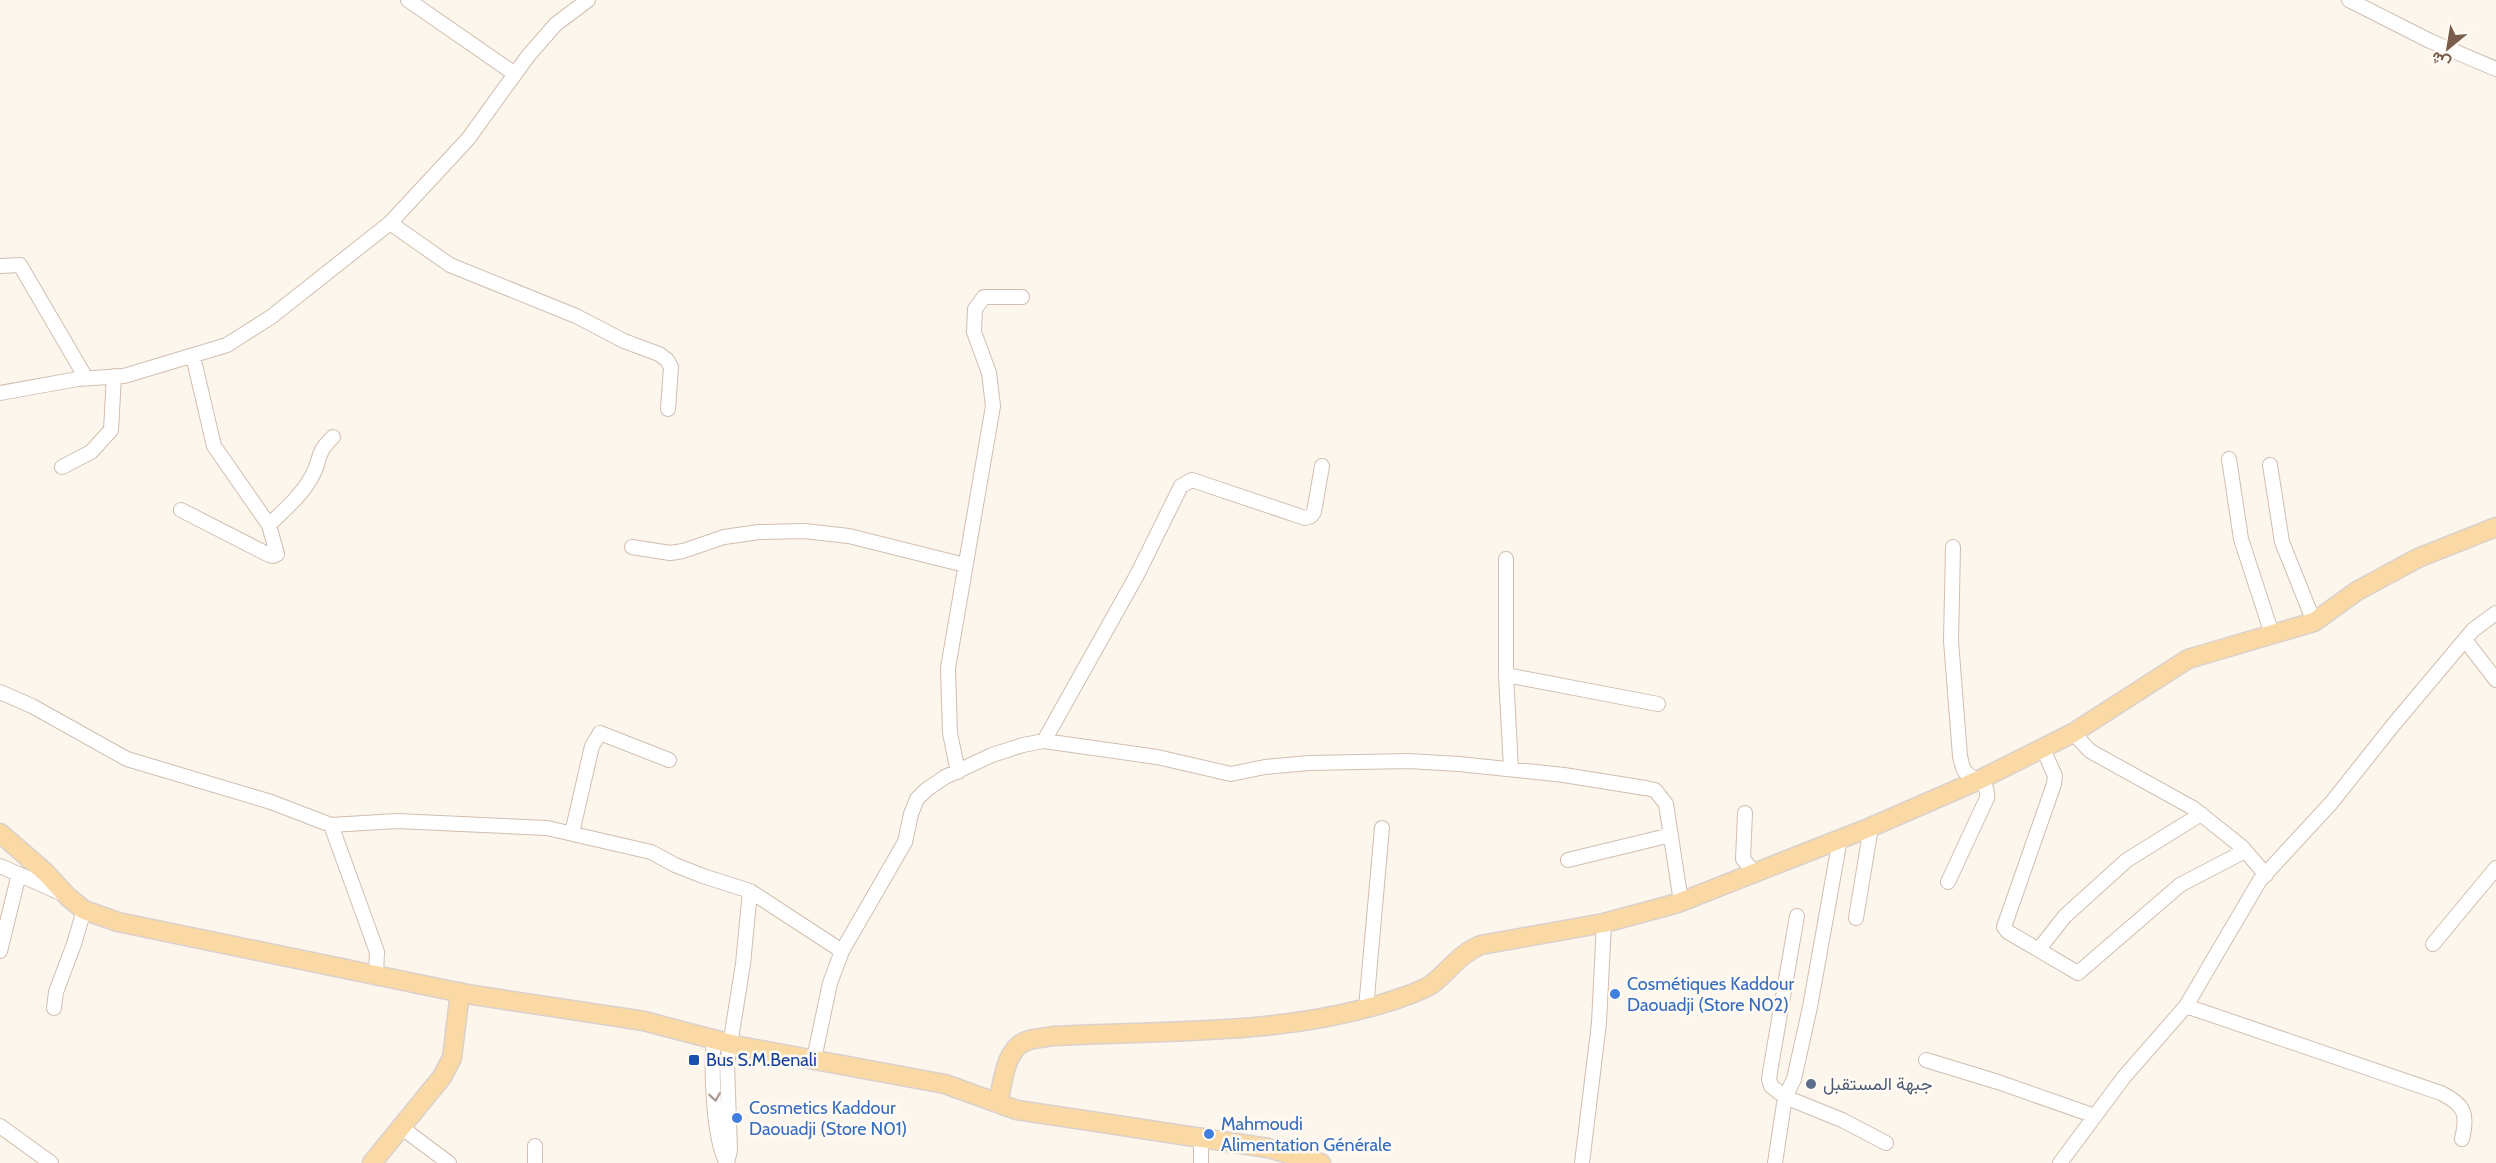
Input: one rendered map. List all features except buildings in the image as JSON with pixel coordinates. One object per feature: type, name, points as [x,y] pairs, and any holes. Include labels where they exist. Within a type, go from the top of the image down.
[{"type":"main road","points":[[998,1103],[1009,1059],[1014,1050],[1025,1041],[1053,1036],[1287,1023],[1366,1008],[1395,1000],[1431,985],[1469,950],[1482,945],[1604,923],[1681,902],[1871,827],[1979,780],[2073,733],[2188,658],[2314,622],[2357,591],[2418,558],[2496,527]]},
{"type":"main road","points":[[0,833],[84,910],[118,922],[460,992],[644,1021],[722,1041],[945,1084],[1017,1110],[1268,1148],[1316,1162]]},
{"type":"main road","points":[[372,1163],[436,1086],[452,1058],[460,992]]},
{"type":"street","points":[[408,0],[515,74]]},
{"type":"street","points":[[0,393],[86,378],[124,376],[227,345],[271,317],[390,223],[468,139],[515,74],[556,24],[588,0]]},
{"type":"street","points":[[2349,0],[2430,41],[2496,69]]},
{"type":"street","points":[[390,223],[450,265],[576,316],[624,341],[659,354],[667,360],[671,367],[668,409]]},
{"type":"street","points":[[0,266],[20,265],[86,378]]},
{"type":"street","points":[[958,772],[950,733],[948,668],[993,406],[989,373],[974,332],[975,309],[984,297],[1022,297]]},
{"type":"street","points":[[182,510],[273,556],[277,554],[274,535],[269,525],[214,446],[193,356]]},
{"type":"street","points":[[62,467],[91,452],[111,430],[114,375]]},
{"type":"street","points":[[269,525],[305,487],[313,476],[321,448],[333,437]]},
{"type":"street","points":[[2229,459],[2241,538],[2271,634]]},
{"type":"street","points":[[2270,465],[2282,542],[2314,622]]},
{"type":"street","points":[[1044,741],[1137,574],[1181,486],[1186,481],[1192,480],[1305,518],[1314,512],[1322,466]]},
{"type":"street","points":[[632,547],[670,553],[724,537],[759,532],[804,531],[849,536],[965,566]]},
{"type":"street","points":[[1948,882],[1987,798],[1986,786],[1964,769],[1960,756],[1951,640],[1953,547]]},
{"type":"street","points":[[1506,559],[1506,675],[1511,769]]},
{"type":"street","points":[[2060,1163],[2124,1077],[2186,1006],[2266,875],[2332,802],[2465,640],[2496,613]]},
{"type":"street","points":[[2465,640],[2496,680]]},
{"type":"street","points":[[1506,675],[1658,704]]},
{"type":"street","points":[[0,692],[32,706],[127,759],[271,802],[331,825],[397,821],[547,828],[651,852],[675,865],[750,891],[842,951]]},
{"type":"street","points":[[572,833],[592,746],[600,733],[669,760]]},
{"type":"street","points":[[2073,733],[2090,752],[2169,793],[2200,814],[2245,851],[2266,875]]},
{"type":"street","points":[[814,1059],[830,983],[842,951],[905,842],[917,799],[945,777],[992,755],[1044,741],[1156,757],[1230,774],[1265,767],[1367,760],[1511,769],[1655,790],[1666,804],[1681,902]]},
{"type":"street","points":[[2043,749],[2055,776],[2054,784],[2004,927],[2008,932],[2078,973],[2180,885],[2245,851]]},
{"type":"street","points":[[1745,813],[1743,859],[1754,872]]},
{"type":"street","points":[[2039,949],[2065,916],[2127,860],[2200,814]]},
{"type":"street","points":[[331,825],[377,952],[376,975]]},
{"type":"street","points":[[1856,918],[1871,827]]},
{"type":"street","points":[[1366,1008],[1382,828]]},
{"type":"street","points":[[1568,860],[1671,836]]},
{"type":"street","points":[[1775,1163],[1785,1097],[1794,1079],[1810,1007],[1840,839]]},
{"type":"street","points":[[0,866],[68,897]]},
{"type":"street","points":[[2433,944],[2496,868]]},
{"type":"street","points":[[0,951],[19,874]]},
{"type":"street","points":[[727,1163],[730,1150],[727,1064],[722,1041],[743,964],[750,891]]},
{"type":"street","points":[[54,1008],[56,992],[84,910]]},
{"type":"street","points":[[1797,916],[1769,1079],[1775,1090],[1785,1097],[1842,1120],[1886,1143]]},
{"type":"street","points":[[1582,1163],[1599,1023],[1604,923]]},
{"type":"street","points":[[2186,1006],[2441,1093],[2453,1099],[2462,1108],[2465,1123],[2462,1139]]},
{"type":"street","points":[[1926,1060],[2095,1116]]},
{"type":"street","points":[[0,1126],[51,1163]]},
{"type":"street","points":[[402,1128],[449,1163]]},
{"type":"street","points":[[1201,1138],[1201,1163]]},
{"type":"street","points":[[535,1146],[536,1163]]},
{"type":"place","name":"Cosmétiques Kaddour Daouadji (Store N02)","points":[[1615,994]]},
{"type":"place","name":"Bus S.M.Benali","points":[[694,1060]]},
{"type":"place","name":"جبهة المستقبل","points":[[1811,1084]]},
{"type":"place","name":"Cosmetics Kaddour Daouadji (Store N01)","points":[[737,1118]]},
{"type":"place","name":"Mahmoudi Alimentation Générale","points":[[1209,1134]]}]
